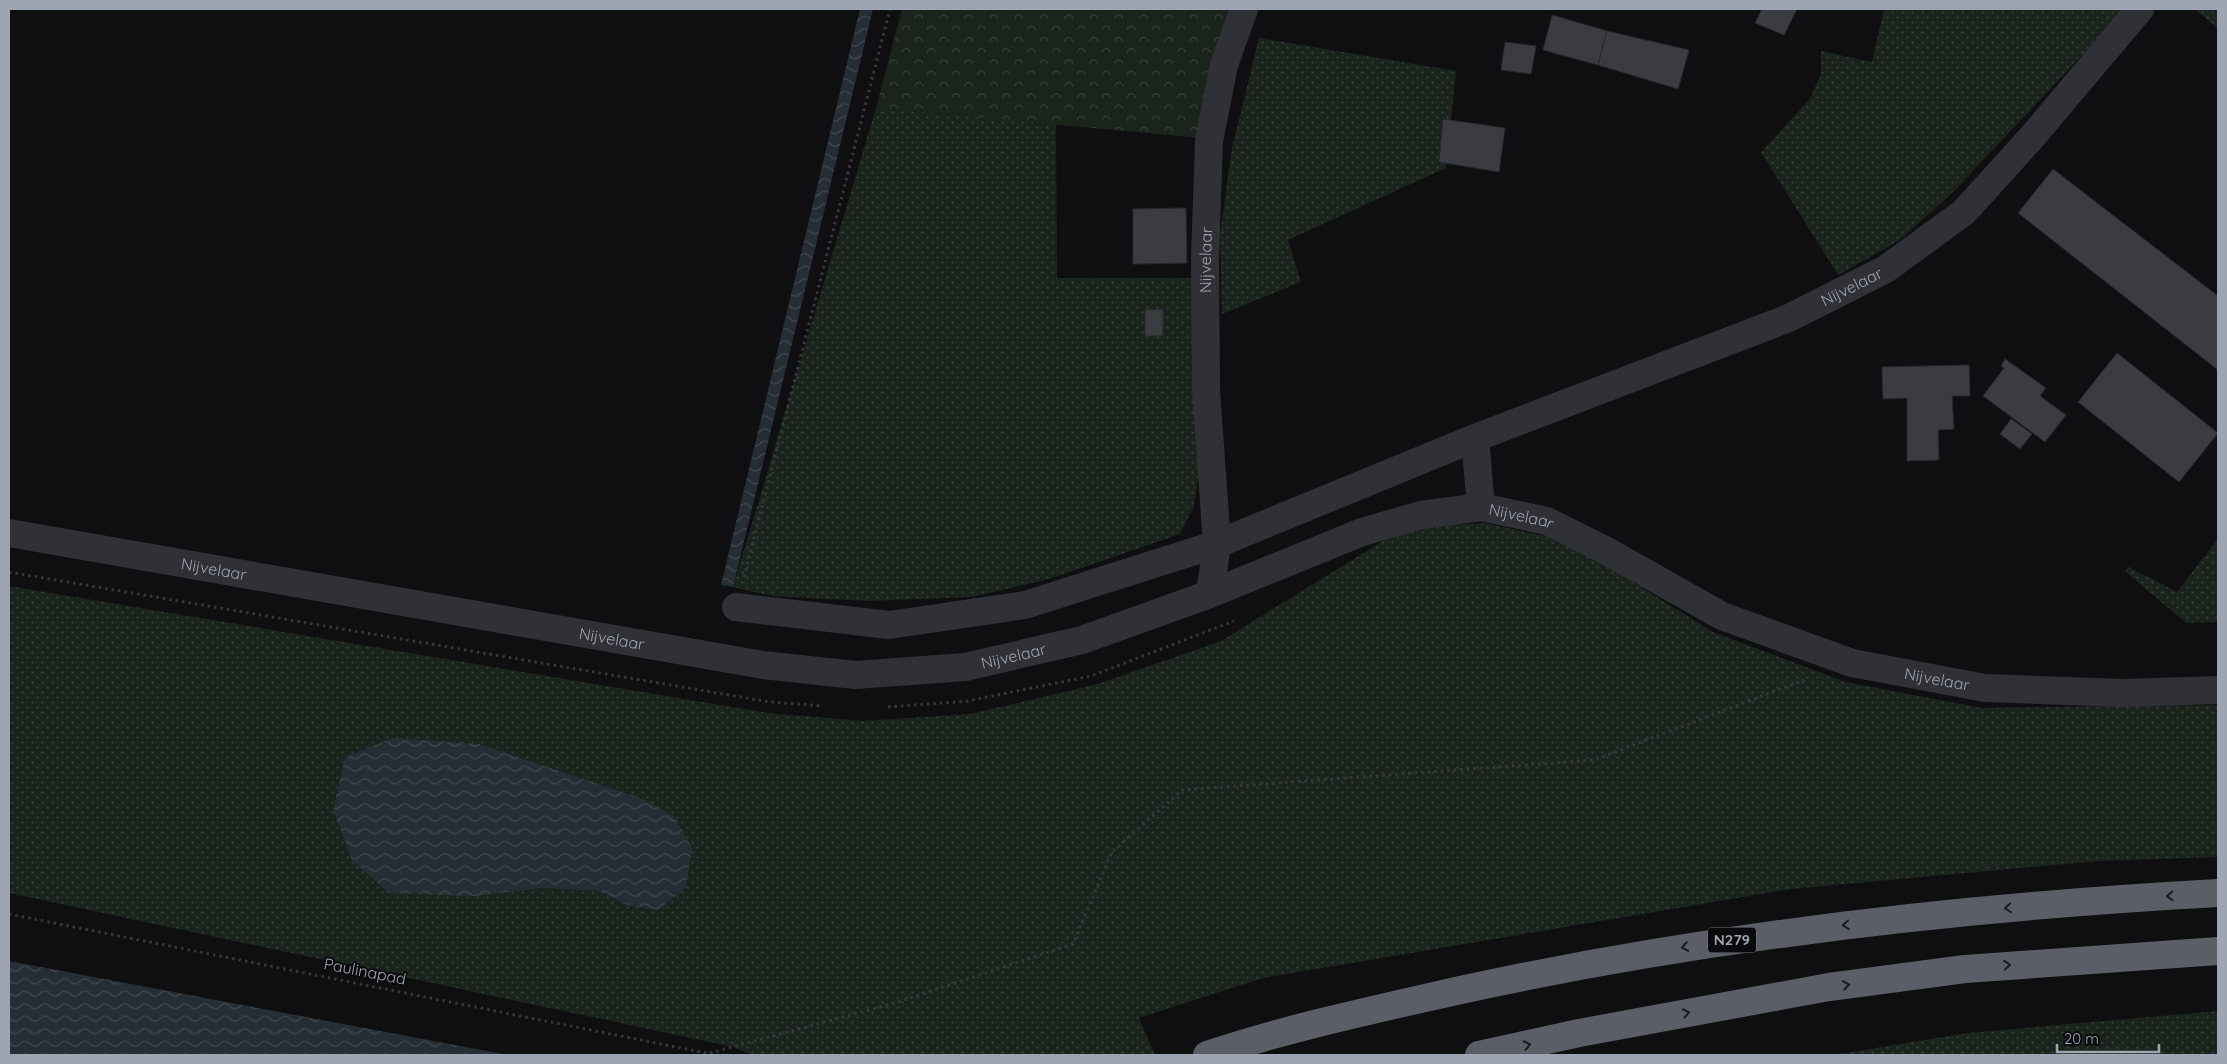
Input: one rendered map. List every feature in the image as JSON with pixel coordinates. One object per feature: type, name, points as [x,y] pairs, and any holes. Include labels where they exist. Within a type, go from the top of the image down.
[{"type":"highway","name":"N279","points":[[1207,1055],[1253,1040],[1337,1018],[1558,969],[1708,943],[1810,929],[1966,912],[2093,900],[2218,893]]},
{"type":"highway","points":[[1479,1055],[1579,1033],[1829,987],[1964,969],[2218,951]]},
{"type":"street","name":"Nijvelaar","points":[[1210,594],[1217,544],[1206,390],[1205,259],[1209,140],[1224,65],[1244,9]]},
{"type":"street","name":"Nijvelaar","points":[[736,607],[889,625],[1025,605],[1217,544],[1475,438],[1789,318],[1886,269],[1964,212],[2032,137],[2140,9]]},
{"type":"street","name":"Nijvelaar","points":[[1475,438],[1481,507]]},
{"type":"street","name":"Nijvelaar","points":[[9,533],[764,665],[855,675],[965,667],[1082,640],[1210,594],[1362,532],[1421,515],[1481,507],[1547,521],[1606,550],[1722,616],[1852,663],[1985,688],[2123,693],[2218,690]]},
{"type":"path","points":[[736,607],[890,9]]},
{"type":"path","points":[[710,1053],[895,1002],[1073,944],[1112,852],[1182,790],[1594,760],[1805,680]]},
{"type":"path","name":"Paulinapad","points":[[9,914],[716,1055]]},
{"type":"green space","points":[[902,9],[1236,9],[1201,138],[876,108]]},
{"type":"green space","points":[[1884,9],[2126,9],[1950,195],[1900,240],[1838,275],[1761,152],[1810,99],[1821,73],[1821,51],[1872,62]]},
{"type":"green space","points":[[2194,9],[2218,9],[2218,28]]},
{"type":"green space","points":[[1259,38],[1456,71],[1446,168],[1288,240],[1301,282],[1222,314],[1220,235],[1232,148]]},
{"type":"green space","points":[[876,108],[1056,124],[1057,278],[1195,278],[1201,458],[1194,506],[1180,534],[1049,579],[971,597],[866,601],[772,596],[733,587]]},
{"type":"green space","points":[[1484,523],[1545,536],[1599,561],[1713,632],[1846,682],[1982,708],[2218,705],[2218,857],[2098,861],[1791,889],[1263,978],[1139,1018],[1155,1055],[752,1055],[733,1047],[9,893],[9,586],[768,713],[863,721],[970,714],[1098,684],[1221,641],[1386,539],[1438,525]],"holes":[[[345,757],[627,905],[599,891],[542,888],[477,896],[352,860],[333,810]]]},
{"type":"green space","points":[[2218,539],[2218,622],[2186,623],[2125,571],[2129,567],[2177,592]]},
{"type":"green space","points":[[2218,1011],[2218,1055],[1834,1055],[1967,1033]]},
{"type":"water","points":[[860,9],[873,9],[733,587],[721,585]]},
{"type":"water","points":[[393,738],[479,744],[646,800],[675,817],[692,848],[686,888],[658,910],[627,905],[599,891],[542,888],[477,896],[389,893],[352,860],[333,810],[345,757]]},
{"type":"water","points":[[9,961],[508,1055],[9,1055]]},
{"type":"building","points":[[1762,9],[1797,9],[1784,35],[1755,23]]},
{"type":"building","points":[[1552,15],[1607,31],[1598,65],[1543,50]]},
{"type":"building","points":[[1607,31],[1689,50],[1678,89],[1598,65]]},
{"type":"building","points":[[1505,42],[1536,46],[1531,74],[1501,70]]},
{"type":"building","points":[[1443,119],[1505,128],[1499,172],[1439,162]]},
{"type":"building","points":[[2053,169],[2218,296],[2218,370],[2018,213]]},
{"type":"building","points":[[1186,208],[1187,263],[1133,264],[1133,209]]},
{"type":"building","points":[[1163,309],[1163,336],[1145,336],[1145,310]]},
{"type":"building","points":[[2117,353],[2218,433],[2179,482],[2078,402]]},
{"type":"building","points":[[2005,359],[2046,388],[2040,396],[2066,415],[2045,442],[1983,396],[2004,368],[2001,366]]},
{"type":"building","points":[[1969,365],[1970,396],[1952,396],[1954,429],[1938,430],[1939,460],[1907,461],[1907,398],[1883,399],[1882,367]]},
{"type":"building","points":[[2011,419],[2032,434],[2020,449],[2000,434]]}]
